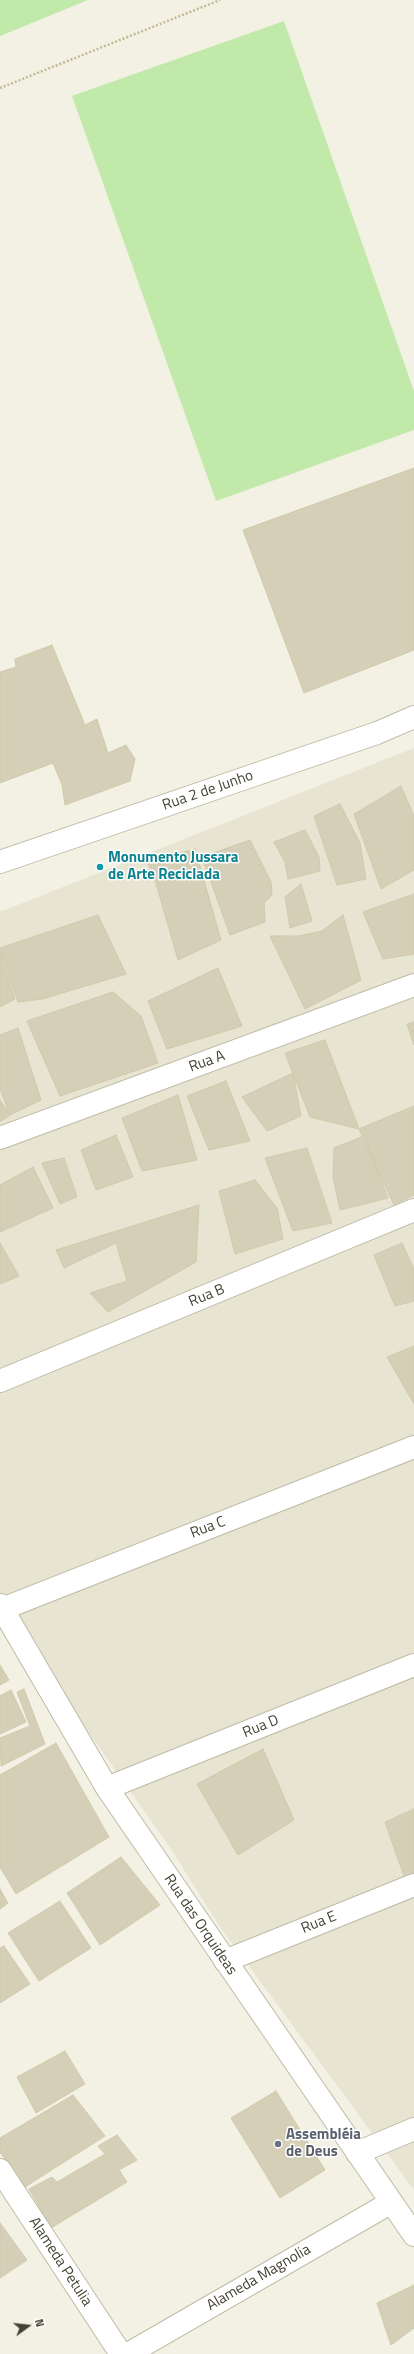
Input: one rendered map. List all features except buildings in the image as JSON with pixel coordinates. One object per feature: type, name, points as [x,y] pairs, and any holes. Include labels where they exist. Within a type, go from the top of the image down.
[{"type":"street","name":"Rua 2 de Junho","points":[[0,862],[377,733],[414,717]]},
{"type":"street","name":"Rua A","points":[[0,1138],[414,985]]},
{"type":"street","name":"Rua B","points":[[0,1381],[414,1210]]},
{"type":"street","name":"Rua C","points":[[1,1607],[414,1447]]},
{"type":"street","name":"Rua das Orquideas","points":[[1,1607],[107,1788],[390,2203],[414,2235]]},
{"type":"street","name":"Rua D","points":[[107,1788],[414,1665]]},
{"type":"street","name":"Rua E","points":[[225,1961],[414,1885]]},
{"type":"street","points":[[357,2153],[414,2129]]},
{"type":"street","name":"Alameda Petulia","points":[[0,2170],[121,2354]]},
{"type":"street","name":"Alameda Magnolia","points":[[128,2354],[390,2203]]},
{"type":"path","points":[[0,88],[220,0]]},
{"type":"shaded area","points":[[414,748],[414,2190],[218,1924],[169,1846],[29,1648],[0,1594],[0,912]]},
{"type":"green space","points":[[0,0],[88,0],[0,36]]},
{"type":"green space","points":[[284,21],[414,391],[414,430],[216,501],[72,96]]},
{"type":"place","name":"Monumento Jussara de Arte Reciclada","points":[[100,867]]},
{"type":"place","name":"Assembléia de Deus","points":[[278,2144]]}]
